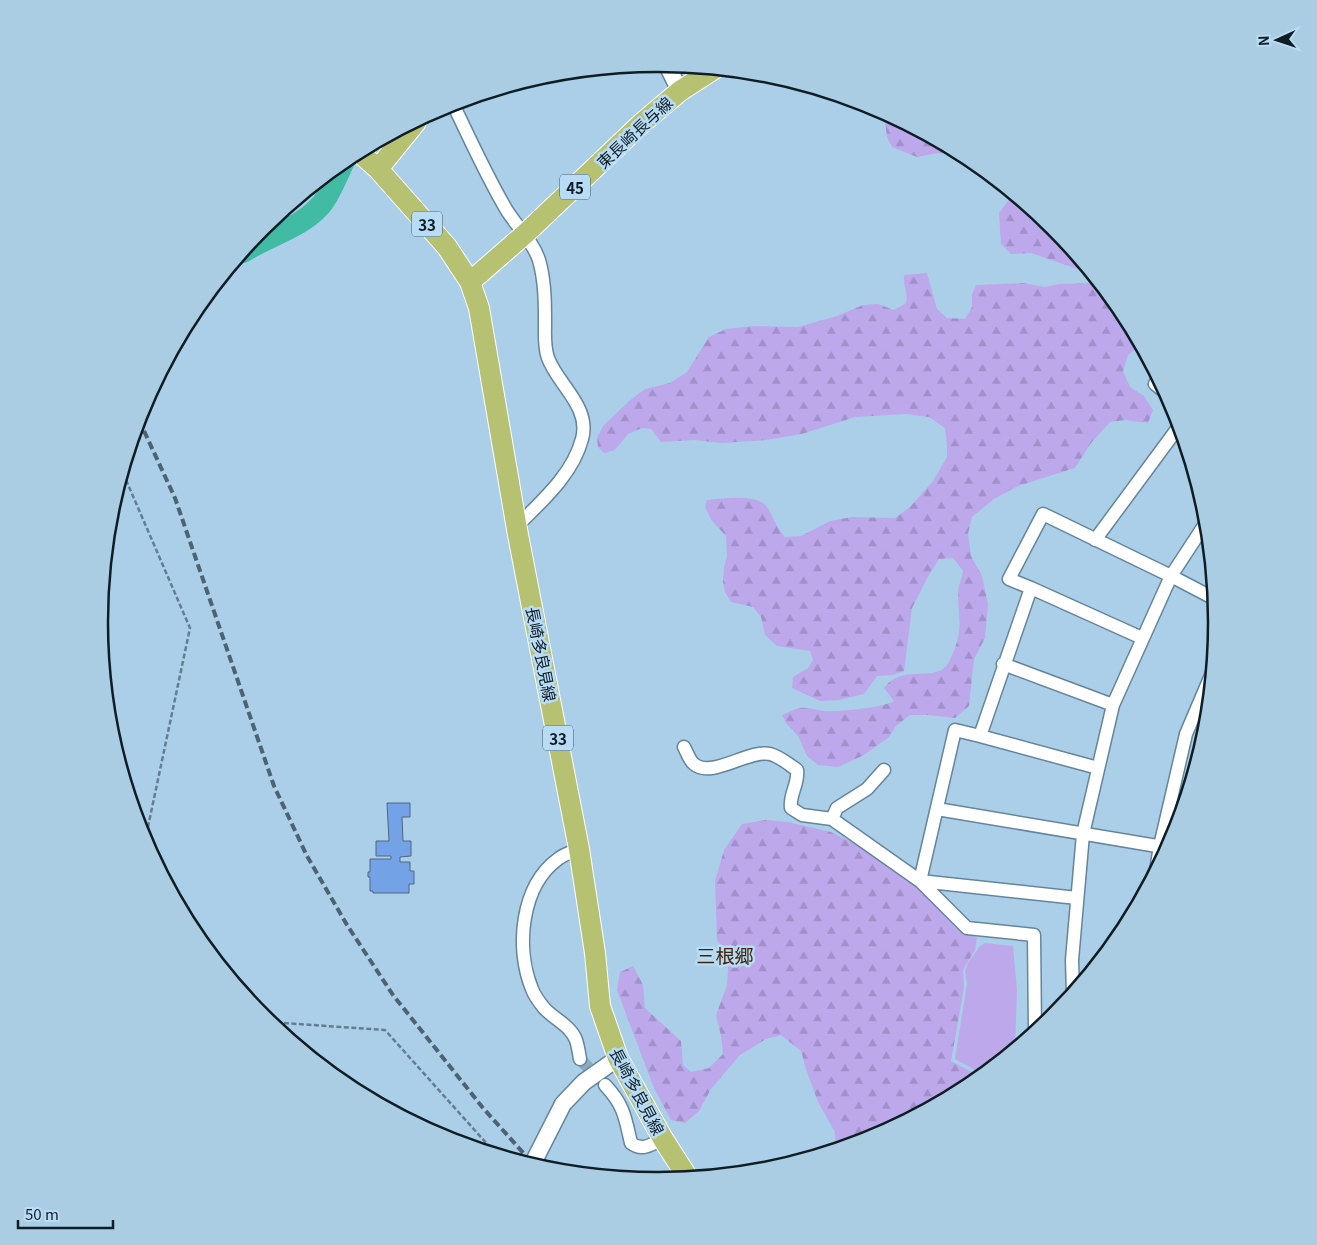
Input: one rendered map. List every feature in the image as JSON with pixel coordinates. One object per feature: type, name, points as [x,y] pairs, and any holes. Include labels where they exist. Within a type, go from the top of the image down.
[{"type":"main road","name":"東長崎長与線","points":[[470,282],[525,234],[642,123],[680,91],[705,75]]},
{"type":"main road","points":[[369,160],[391,142]]},
{"type":"main road","name":"長崎多良見線","points":[[369,160],[447,247],[470,282],[479,308],[517,526],[579,849],[595,953],[600,1006],[618,1058],[663,1139],[684,1171]]},
{"type":"street","points":[[671,73],[680,91]]},
{"type":"street","points":[[456,111],[495,189],[538,257],[544,281],[547,356],[553,369],[579,407],[584,424],[582,438],[574,461],[547,496],[517,526]]},
{"type":"street","points":[[1095,540],[1174,433]]},
{"type":"street","points":[[1142,638],[1009,579],[1043,514],[1207,595]]},
{"type":"street","points":[[1073,984],[1072,960],[1083,834],[1112,705],[1171,576],[1201,531]]},
{"type":"street","points":[[980,736],[1003,664],[1031,588]]},
{"type":"street","points":[[1003,664],[1112,705]]},
{"type":"street","points":[[1167,834],[1186,734],[1204,691]]},
{"type":"street","points":[[920,881],[955,730],[1098,768]]},
{"type":"street","points":[[684,747],[693,763],[701,768],[724,766],[750,755],[770,754],[797,770],[798,778],[790,800],[791,808],[802,815],[832,819],[920,881],[967,928],[1034,935],[1035,1023]]},
{"type":"street","points":[[832,819],[837,808],[867,789],[884,770]]},
{"type":"street","points":[[937,809],[1161,846]]},
{"type":"street","points":[[579,849],[558,858],[533,890],[522,929],[525,963],[532,989],[544,1008],[566,1026],[576,1039],[580,1059]]},
{"type":"street","points":[[920,881],[1077,898]]},
{"type":"street","points":[[535,1158],[563,1104],[584,1082],[618,1058]]},
{"type":"street","points":[[605,1085],[618,1099],[625,1114],[631,1143],[637,1148],[644,1148],[663,1139]]},
{"type":"path","points":[[127,481],[190,628],[148,827]]},
{"type":"path","points":[[282,1023],[385,1030],[488,1145]]},
{"type":"green space","points":[[885,121],[946,153],[917,157],[892,147],[887,137]]},
{"type":"green space","points":[[1009,199],[1047,234],[1079,269],[1031,253],[1011,254],[1001,244],[999,213]]},
{"type":"green space","points":[[927,273],[937,309],[947,318],[965,319],[972,307],[972,294],[976,285],[1023,283],[1045,287],[1059,284],[1091,283],[1116,317],[1136,349],[1128,355],[1123,371],[1130,387],[1144,396],[1153,410],[1148,423],[1125,420],[1110,422],[1091,443],[1075,468],[1018,486],[994,499],[972,517],[968,534],[971,556],[982,576],[988,604],[985,638],[974,659],[969,706],[955,718],[910,715],[896,726],[889,737],[864,755],[838,767],[818,765],[807,756],[798,736],[786,723],[782,715],[800,708],[839,711],[870,708],[888,703],[894,701],[884,688],[891,681],[898,677],[932,673],[944,668],[952,655],[959,633],[958,591],[963,571],[953,558],[939,559],[929,575],[912,608],[904,671],[893,675],[877,676],[864,694],[839,700],[820,701],[792,688],[793,677],[808,668],[813,660],[810,651],[777,646],[765,635],[761,617],[753,607],[731,602],[725,592],[723,582],[727,556],[726,536],[712,521],[705,507],[707,500],[748,498],[756,500],[767,507],[785,537],[801,536],[830,521],[852,517],[895,518],[910,507],[933,481],[947,457],[945,428],[929,417],[906,414],[855,417],[802,434],[766,440],[722,443],[694,440],[661,442],[651,429],[642,428],[628,434],[615,450],[604,453],[598,447],[597,438],[603,426],[629,401],[645,389],[670,383],[687,372],[709,337],[726,329],[754,326],[798,327],[837,316],[863,305],[878,304],[894,310],[906,303],[904,275]]},
{"type":"green space","points":[[766,820],[788,822],[831,832],[855,844],[914,883],[958,930],[977,938],[975,950],[963,970],[964,988],[951,1061],[974,1073],[902,1116],[869,1131],[836,1143],[835,1132],[818,1102],[801,1051],[781,1035],[766,1039],[740,1055],[711,1089],[699,1111],[685,1123],[671,1120],[654,1088],[617,990],[620,972],[633,966],[643,985],[645,1008],[681,1041],[683,1065],[691,1072],[709,1068],[723,1054],[716,1015],[727,985],[729,957],[717,940],[715,881],[724,850],[742,824]]},
{"type":"green space","points":[[985,943],[1013,946],[1017,990],[1015,1041],[977,1071],[955,1059],[967,984],[965,971],[968,963],[980,946]]},
{"type":"building","points":[[387,803],[410,803],[410,817],[402,817],[403,841],[411,841],[411,856],[400,857],[400,862],[410,862],[410,871],[414,871],[414,884],[409,884],[409,893],[373,893],[373,891],[370,891],[368,872],[370,872],[370,859],[391,859],[391,856],[376,856],[376,841],[389,841]]},
{"type":"waterway","points":[[264,241],[312,214],[327,197],[337,177]]},
{"type":"tunnel","points":[[580,1059],[601,1081]]},
{"type":"railway","points":[[144,430],[175,498],[274,786],[307,856],[347,925],[393,995],[483,1108],[526,1156]]},
{"type":"district","name":"三根郷","points":[[725,954]]}]
